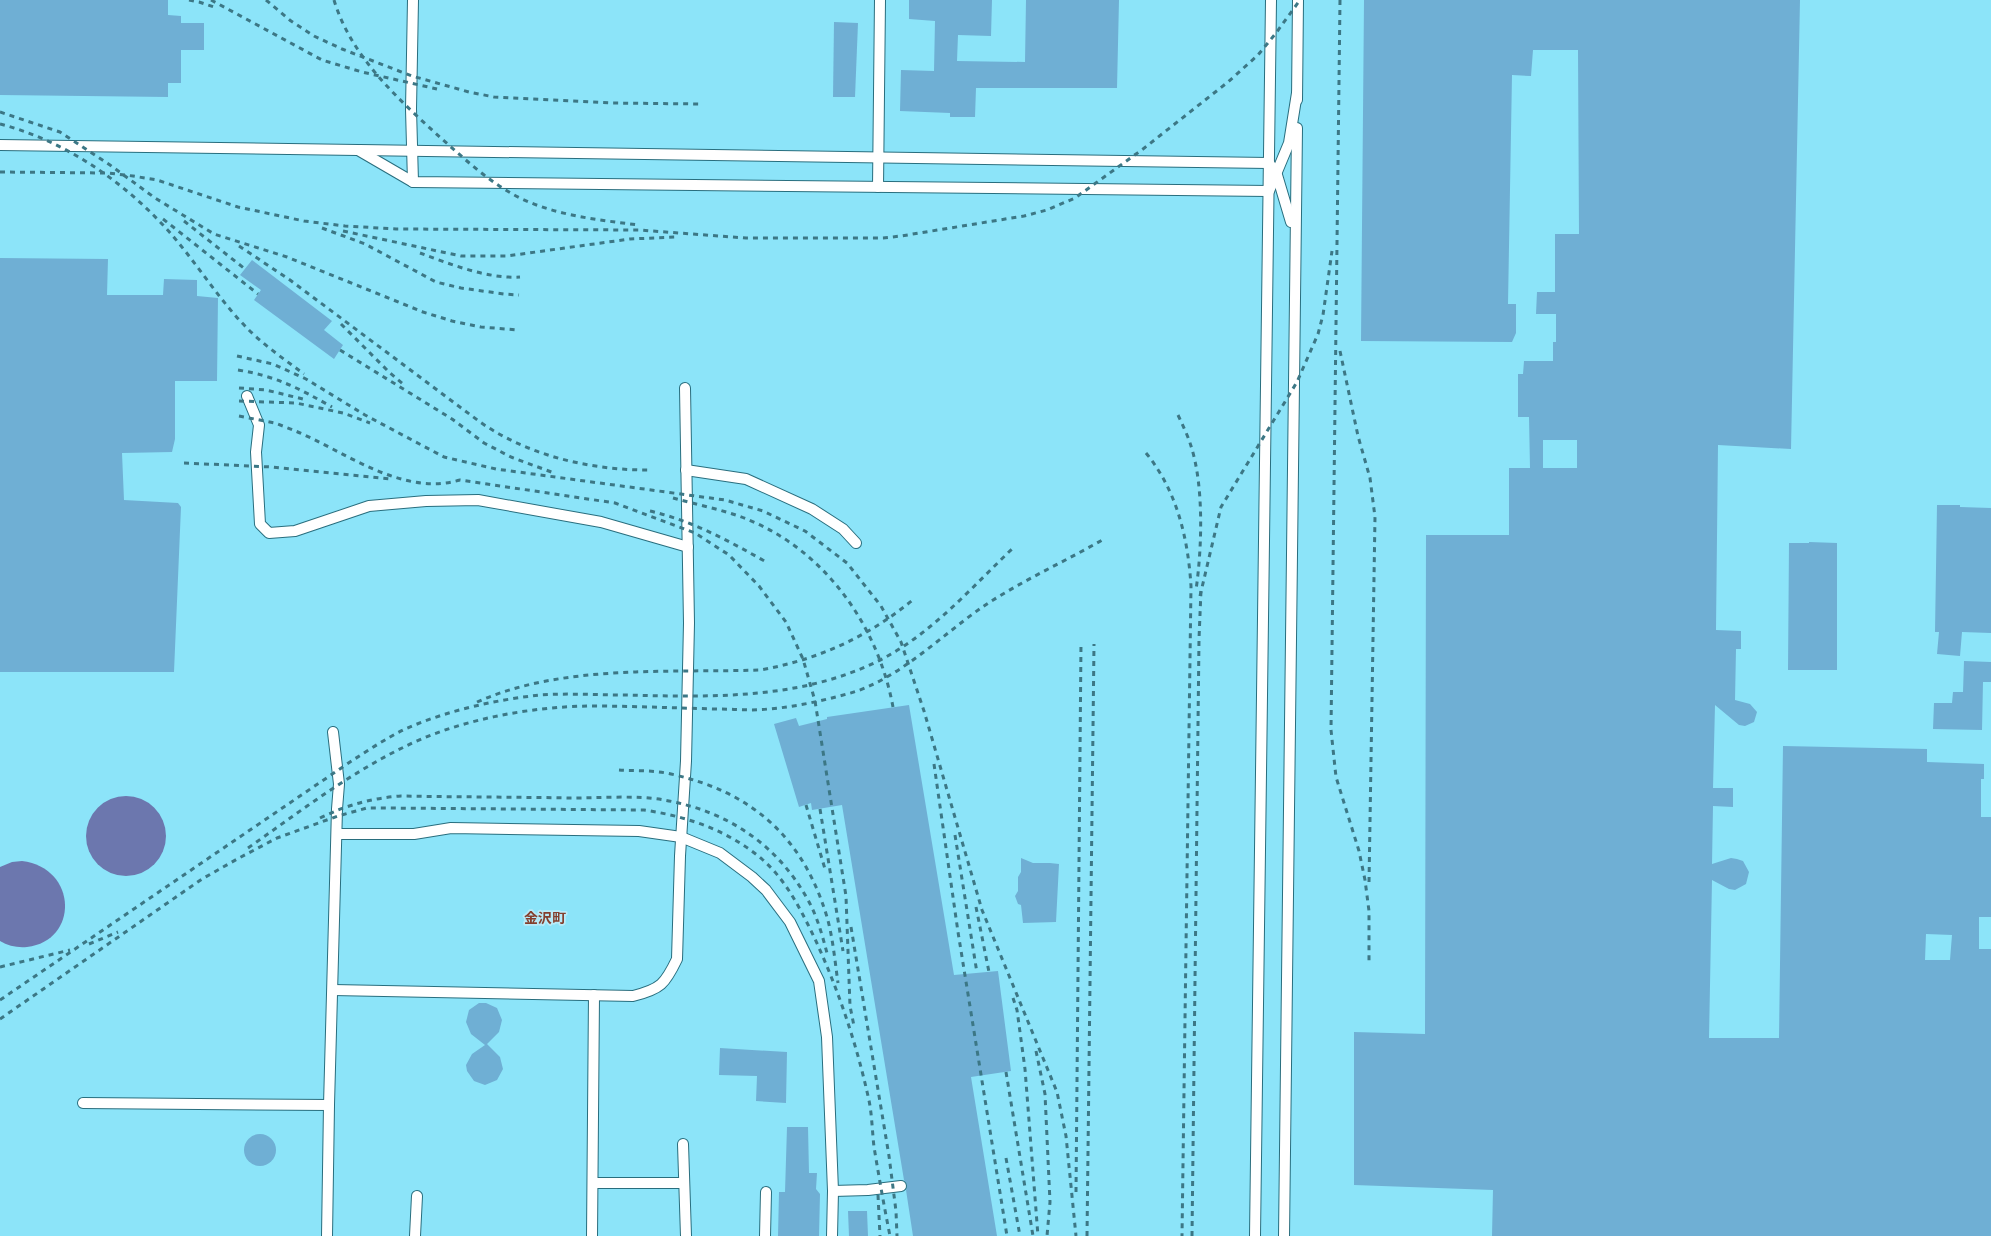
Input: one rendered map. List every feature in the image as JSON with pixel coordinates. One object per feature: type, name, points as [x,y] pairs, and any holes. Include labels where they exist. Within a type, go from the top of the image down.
[{"type":"lane","points":[[413,0],[411,109],[414,182]]},
{"type":"lane","points":[[878,187],[880,0]]},
{"type":"lane","points":[[1255,1236],[1271,0]]},
{"type":"lane","points":[[1284,1236],[1298,0]]},
{"type":"lane","points":[[1269,191],[1289,144],[1297,93]]},
{"type":"lane","points":[[0,145],[1269,162]]},
{"type":"lane","points":[[358,150],[414,182],[1269,191]]},
{"type":"lane","points":[[1269,162],[1277,174],[1290,214],[1295,246]]},
{"type":"lane","points":[[333,990],[633,996],[648,992],[663,984],[670,974],[677,959],[687,716],[689,623],[685,388]]},
{"type":"lane","points":[[247,396],[259,425],[256,452],[260,524],[269,533],[296,531],[369,506],[426,501],[478,500],[601,522],[688,547]]},
{"type":"lane","points":[[686,470],[746,479],[812,509],[843,529],[856,543]]},
{"type":"lane","points":[[327,1236],[329,1105],[339,784],[333,732]]},
{"type":"lane","points":[[337,834],[414,834],[451,828],[640,831],[681,837],[720,852],[752,877],[766,890],[790,922],[819,981],[827,1037],[833,1191],[832,1236]]},
{"type":"lane","points":[[592,1236],[594,995]]},
{"type":"lane","points":[[84,1103],[329,1105]]},
{"type":"lane","points":[[683,1144],[686,1236]]},
{"type":"lane","points":[[593,1182],[684,1183]]},
{"type":"lane","points":[[833,1191],[868,1190],[902,1186]]},
{"type":"lane","points":[[765,1236],[766,1192]]},
{"type":"lane","points":[[415,1236],[417,1196]]},
{"type":"water","points":[[118,796],[134,796],[155,807],[166,828],[166,844],[155,865],[134,876],[118,876],[104,870],[97,865],[92,858],[86,844],[86,828],[92,814],[97,807],[104,802]]},
{"type":"water","points":[[22,861],[40,866],[54,877],[62,890],[65,904],[63,919],[56,932],[44,942],[27,947],[17,947],[0,941],[0,867],[12,862]]},
{"type":"building","points":[[0,0],[168,0],[168,15],[181,16],[181,23],[204,23],[204,50],[181,50],[181,83],[168,83],[168,97],[0,95]]},
{"type":"building","points":[[909,0],[992,0],[991,36],[958,35],[957,61],[1025,62],[1026,0],[1119,0],[1117,88],[976,88],[975,117],[950,117],[950,113],[900,111],[901,70],[934,71],[935,21],[909,19]]},
{"type":"building","points":[[1364,0],[1800,0],[1791,449],[1718,445],[1716,630],[1741,631],[1741,649],[1736,649],[1735,700],[1750,704],[1757,712],[1754,722],[1745,726],[1739,725],[1715,705],[1713,788],[1733,788],[1733,807],[1713,806],[1712,864],[1731,858],[1737,859],[1743,861],[1749,872],[1746,884],[1735,890],[1729,889],[1712,880],[1709,1038],[1779,1038],[1783,746],[1927,749],[1927,762],[1984,764],[1984,779],[1981,779],[1981,817],[1991,817],[1991,917],[1979,917],[1979,949],[1991,949],[1991,1236],[1492,1236],[1493,1190],[1354,1185],[1354,1032],[1425,1034],[1426,535],[1509,535],[1509,468],[1530,468],[1529,417],[1518,417],[1518,374],[1523,374],[1524,361],[1553,361],[1553,342],[1556,342],[1556,314],[1536,314],[1537,292],[1555,292],[1555,234],[1579,234],[1578,50],[1533,50],[1531,76],[1512,75],[1508,304],[1516,304],[1516,333],[1512,342],[1361,341]],"holes":[[[1543,440],[1577,440],[1577,468],[1543,468]],[[1926,934],[1952,935],[1950,960],[1925,960]]]},
{"type":"building","points":[[834,22],[858,23],[855,97],[833,97]]},
{"type":"building","points":[[0,258],[108,259],[107,295],[163,295],[164,279],[197,280],[197,296],[218,298],[217,381],[175,381],[175,439],[172,452],[122,453],[124,500],[178,503],[181,507],[174,672],[0,672]]},
{"type":"building","points":[[252,260],[332,321],[324,330],[343,345],[334,359],[254,300],[261,290],[240,275]]},
{"type":"building","points":[[1937,505],[1960,505],[1960,507],[1991,508],[1991,633],[1962,632],[1960,656],[1937,654],[1939,632],[1935,632]]},
{"type":"building","points":[[1789,543],[1837,543],[1837,670],[1788,670]]},
{"type":"building","points":[[1964,661],[1991,662],[1991,682],[1983,682],[1982,730],[1933,729],[1934,703],[1952,703],[1953,692],[1963,692]]},
{"type":"building","points":[[909,705],[954,975],[998,971],[1011,1071],[971,1077],[997,1236],[913,1236],[906,1190],[907,1185],[904,1180],[842,805],[812,810],[811,803],[799,807],[774,724],[796,718],[799,726],[827,719],[827,717]]},
{"type":"building","points":[[1021,858],[1033,863],[1059,864],[1056,922],[1023,923],[1021,905],[1018,904],[1015,896],[1018,891],[1018,877],[1021,872]]},
{"type":"building","points":[[479,1003],[486,1003],[497,1008],[502,1020],[499,1032],[487,1044],[500,1057],[503,1069],[497,1080],[485,1085],[474,1081],[467,1071],[466,1065],[472,1054],[485,1045],[471,1034],[466,1022],[469,1010]]},
{"type":"building","points":[[720,1048],[787,1052],[786,1103],[756,1101],[757,1076],[719,1075]]},
{"type":"building","points":[[787,1127],[808,1127],[809,1173],[817,1173],[816,1189],[820,1194],[819,1236],[778,1236],[779,1192],[785,1192]]},
{"type":"building","points":[[257,1134],[263,1134],[273,1141],[276,1150],[275,1156],[269,1163],[263,1166],[257,1166],[247,1159],[244,1153],[244,1147],[251,1137]]},
{"type":"building","points":[[848,1211],[867,1211],[868,1236],[849,1236]]},
{"type":"railway","points":[[189,0],[217,8]]},
{"type":"railway","points":[[211,0],[322,60],[362,72],[437,89]]},
{"type":"railway","points":[[266,0],[291,21],[314,36],[342,49],[412,76],[469,92],[494,97],[611,103],[702,104]]},
{"type":"railway","points":[[334,0],[342,21],[352,40],[364,59],[378,76],[409,109],[470,164],[490,179],[522,199],[550,210],[639,225]]},
{"type":"railway","points":[[0,172],[108,173],[133,176],[157,180],[238,207],[304,221],[345,226],[396,229],[639,230],[746,238],[883,238],[901,236],[1024,216],[1047,210],[1075,198],[1143,149],[1228,82],[1258,55],[1300,0]]},
{"type":"railway","points":[[1340,0],[1331,730],[1336,777],[1359,851],[1365,880],[1369,911],[1369,961]]},
{"type":"railway","points":[[0,112],[60,132],[110,165],[155,198],[214,234],[287,257],[423,312],[452,321],[481,327],[518,330]]},
{"type":"railway","points":[[0,124],[23,131],[67,151],[88,163],[128,192],[174,237],[224,302],[245,326],[266,345],[304,374]]},
{"type":"railway","points":[[163,219],[258,294]]},
{"type":"railway","points":[[184,221],[245,269]]},
{"type":"railway","points":[[322,228],[365,244],[436,282],[461,288],[519,295]]},
{"type":"railway","points":[[343,231],[461,256],[507,256],[630,239],[677,237]]},
{"type":"railway","points":[[239,246],[290,280],[480,422],[499,434],[519,444],[561,459],[604,467],[648,470]]},
{"type":"railway","points":[[1200,596],[1221,507],[1297,382],[1318,334],[1323,315],[1332,251]]},
{"type":"railway","points":[[420,253],[469,270],[495,276],[520,277]]},
{"type":"railway","points":[[341,324],[403,384]]},
{"type":"railway","points":[[340,350],[452,419],[484,443],[511,457],[554,473]]},
{"type":"railway","points":[[1340,351],[1358,436],[1370,478],[1375,517],[1369,883]]},
{"type":"railway","points":[[237,356],[273,364],[306,379],[365,415],[444,457],[496,469],[725,500],[763,511],[805,531],[847,563],[881,606],[901,642],[924,711],[982,910],[1057,1092],[1066,1136],[1076,1236]]},
{"type":"railway","points":[[238,370],[264,376],[287,384],[332,407]]},
{"type":"railway","points":[[239,388],[266,390],[307,400]]},
{"type":"railway","points":[[239,401],[296,403],[343,413],[370,423]]},
{"type":"railway","points":[[1178,415],[1191,446],[1198,479],[1200,498],[1200,555],[1196,590]]},
{"type":"railway","points":[[239,416],[275,423],[313,439],[374,469],[395,477],[416,482],[438,484],[460,480],[615,503],[695,533],[729,555],[759,586],[786,622],[803,659],[815,701],[846,896],[850,1006],[854,1026]]},
{"type":"railway","points":[[1146,453],[1166,483],[1179,516],[1187,550],[1191,586],[1182,1236]]},
{"type":"railway","points":[[184,463],[272,467],[390,479]]},
{"type":"railway","points":[[673,498],[740,516],[777,534],[802,551],[824,572],[844,595],[861,621],[875,648],[886,677],[893,707]]},
{"type":"railway","points":[[650,511],[696,526],[768,563]]},
{"type":"railway","points":[[248,848],[323,795],[362,770],[423,738],[469,723],[518,712],[566,707],[605,706],[762,710],[788,707],[827,699],[865,688],[900,669],[981,608],[1026,581],[1104,539]]},
{"type":"railway","points":[[0,1000],[350,762],[403,730],[436,717],[470,707],[540,695],[719,696],[783,690],[814,684],[844,675],[874,663],[913,640],[965,596],[1013,548]]},
{"type":"railway","points":[[1192,1236],[1199,639],[1201,590]]},
{"type":"railway","points":[[477,702],[510,690],[544,681],[580,676],[653,671],[760,670],[781,666],[823,653],[861,635],[898,612],[915,598]]},
{"type":"railway","points":[[1076,1192],[1081,643]]},
{"type":"railway","points":[[1087,1236],[1094,644]]},
{"type":"railway","points":[[934,764],[958,932],[1007,1236]]},
{"type":"railway","points":[[619,770],[652,771],[671,774],[700,782],[726,793],[750,806],[770,822],[788,841],[804,863],[817,889],[829,925],[838,983]]},
{"type":"railway","points":[[320,818],[340,809],[360,803],[380,798],[401,796],[571,798],[630,797],[654,798],[687,805],[709,812],[748,833],[781,862],[795,880],[812,907],[820,928],[828,957]]},
{"type":"railway","points":[[806,805],[825,869]]},
{"type":"railway","points":[[0,1019],[202,879],[277,838],[338,816],[367,808],[644,810],[674,816],[718,831],[757,855],[784,883],[804,916],[831,977],[846,1016],[858,1056],[869,1102],[874,1147],[890,1236]]},
{"type":"railway","points":[[820,809],[843,951]]},
{"type":"railway","points":[[955,835],[977,973]]},
{"type":"railway","points":[[976,907],[989,972]]},
{"type":"railway","points":[[851,927],[889,1156],[896,1211],[897,1236]]},
{"type":"railway","points":[[89,944],[118,932]]},
{"type":"railway","points":[[0,967],[70,950]]},
{"type":"railway","points":[[1013,998],[1017,1010],[1025,1069],[1038,1236]]},
{"type":"railway","points":[[1036,1051],[1045,1094],[1050,1202],[1047,1236]]},
{"type":"railway","points":[[1006,1072],[1033,1236]]},
{"type":"railway","points":[[1006,1158],[1020,1236]]},
{"type":"railway","points":[[878,1195],[880,1236]]},
{"type":"district","name":"金沢町","points":[[545,917]]}]
